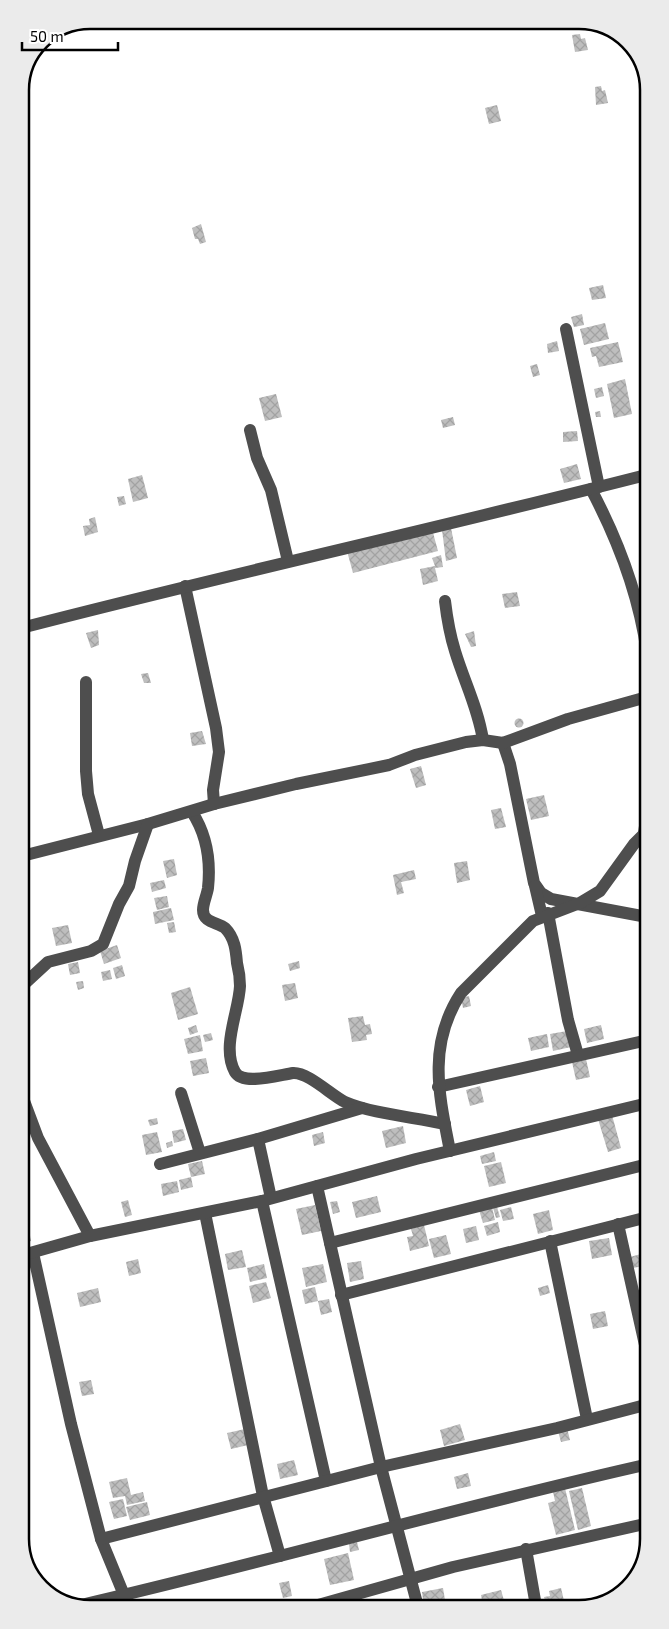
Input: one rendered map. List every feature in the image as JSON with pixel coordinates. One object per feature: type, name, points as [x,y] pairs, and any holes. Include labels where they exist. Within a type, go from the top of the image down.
[{"type":"street","points":[[566,329],[595,488],[619,547],[633,590],[640,622]]},
{"type":"street","points":[[250,430],[257,458],[271,490],[288,561]]},
{"type":"street","points":[[29,626],[288,561],[441,527],[640,477]]},
{"type":"street","points":[[185,586],[216,728],[219,752],[213,790],[214,804]]},
{"type":"street","points":[[445,601],[452,644],[480,720],[483,740]]},
{"type":"street","points":[[86,682],[86,771],[88,794],[99,835]]},
{"type":"street","points":[[29,854],[148,824],[214,804],[296,784],[388,765],[415,755],[483,740],[503,743],[568,719],[640,699]]},
{"type":"street","points":[[503,743],[510,764],[534,883],[545,915],[568,1020],[578,1055]]},
{"type":"street","points":[[192,812],[207,844],[209,878],[203,911],[206,918],[211,922],[224,927],[234,942],[236,950],[240,985],[229,1042],[234,1071],[239,1076],[249,1079],[299,1073],[344,1101],[362,1108],[445,1124]]},
{"type":"street","points":[[29,980],[48,962],[92,951],[103,944],[119,904],[129,886],[135,861],[148,824]]},
{"type":"street","points":[[450,1152],[438,1087],[440,1044],[452,1007],[461,993],[521,930],[545,915],[580,903],[600,890],[640,840]]},
{"type":"street","points":[[534,883],[541,893],[551,899],[640,915]]},
{"type":"street","points":[[438,1087],[640,1042]]},
{"type":"street","points":[[181,1093],[200,1153]]},
{"type":"street","points":[[29,1254],[90,1236],[267,1200],[640,1105]]},
{"type":"street","points":[[160,1164],[362,1108]]},
{"type":"street","points":[[29,1116],[38,1138],[90,1236]]},
{"type":"street","points":[[258,1138],[267,1200],[326,1481]]},
{"type":"street","points":[[330,1243],[640,1166]]},
{"type":"street","points":[[317,1186],[381,1467],[416,1600]]},
{"type":"street","points":[[205,1213],[263,1496],[280,1556]]},
{"type":"street","points":[[341,1295],[640,1219]]},
{"type":"street","points":[[618,1224],[640,1326]]},
{"type":"street","points":[[550,1241],[587,1419]]},
{"type":"street","points":[[29,1258],[101,1539],[124,1595]]},
{"type":"street","points":[[101,1539],[263,1496],[381,1467],[557,1428],[640,1406]]},
{"type":"street","points":[[103,1600],[398,1527],[569,1482],[640,1466]]},
{"type":"street","points":[[336,1600],[526,1549],[640,1525]]},
{"type":"street","points":[[526,1549],[535,1600]]},
{"type":"building","points":[[580,34],[581,39],[585,38],[588,50],[575,52],[572,35]]},
{"type":"building","points":[[601,86],[602,91],[605,90],[608,103],[596,105],[595,87]]},
{"type":"building","points":[[497,105],[501,121],[489,124],[485,108]]},
{"type":"building","points":[[201,224],[206,242],[200,244],[198,239],[195,239],[192,228]]},
{"type":"building","points":[[603,285],[606,298],[592,300],[589,288]]},
{"type":"building","points":[[582,314],[584,325],[574,327],[571,317]]},
{"type":"building","points":[[605,323],[609,339],[584,345],[580,329]]},
{"type":"building","points":[[557,341],[559,351],[548,353],[547,344]]},
{"type":"building","points":[[618,342],[623,362],[599,367],[596,356],[592,357],[590,348]]},
{"type":"building","points":[[537,364],[540,375],[533,377],[530,366]]},
{"type":"building","points":[[625,379],[632,414],[614,418],[607,384]]},
{"type":"building","points":[[602,387],[604,396],[596,398],[594,389]]},
{"type":"building","points":[[276,394],[282,417],[265,421],[259,398]]},
{"type":"building","points":[[600,411],[601,417],[596,417],[595,412]]},
{"type":"building","points":[[453,417],[455,425],[443,428],[441,420]]},
{"type":"building","points":[[577,431],[578,441],[563,442],[563,432]]},
{"type":"building","points":[[577,464],[581,479],[564,483],[560,469]]},
{"type":"building","points":[[142,475],[148,498],[133,502],[128,479]]},
{"type":"building","points":[[124,496],[126,504],[119,506],[117,497]]},
{"type":"building","points":[[95,517],[98,532],[85,536],[83,526],[90,525],[89,519]]},
{"type":"building","points":[[451,528],[457,558],[446,561],[442,530]]},
{"type":"building","points":[[432,529],[438,551],[353,573],[347,551]]},
{"type":"building","points":[[441,555],[443,567],[435,568],[438,581],[423,585],[420,569],[435,566],[432,558]]},
{"type":"building","points":[[517,592],[520,606],[505,608],[502,594]]},
{"type":"building","points":[[98,630],[99,645],[91,648],[86,633]]},
{"type":"building","points":[[474,631],[476,646],[471,647],[465,634]]},
{"type":"building","points":[[148,673],[151,683],[144,683],[141,674]]},
{"type":"building","points":[[519,718],[524,723],[519,728],[514,723]]},
{"type":"building","points":[[202,731],[206,744],[192,746],[190,733]]},
{"type":"building","points":[[421,766],[426,785],[416,788],[410,769]]},
{"type":"building","points":[[544,795],[549,816],[531,820],[526,799]]},
{"type":"building","points":[[501,808],[506,827],[495,829],[491,810]]},
{"type":"building","points":[[174,859],[177,875],[167,878],[163,861]]},
{"type":"building","points":[[467,861],[470,880],[457,883],[454,863]]},
{"type":"building","points":[[414,870],[416,879],[401,882],[404,893],[397,895],[393,875]]},
{"type":"building","points":[[164,880],[166,888],[152,892],[150,883]]},
{"type":"building","points":[[167,896],[169,907],[157,910],[154,898]]},
{"type":"building","points":[[171,908],[174,920],[155,924],[153,912]]},
{"type":"building","points":[[174,922],[176,932],[169,933],[167,923]]},
{"type":"building","points":[[68,925],[72,943],[56,946],[52,928]]},
{"type":"building","points":[[117,945],[121,958],[104,964],[100,951]]},
{"type":"building","points":[[299,961],[300,968],[290,971],[288,964]]},
{"type":"building","points":[[78,962],[80,973],[70,975],[68,964]]},
{"type":"building","points":[[122,965],[125,976],[116,979],[113,968]]},
{"type":"building","points":[[110,970],[112,979],[103,981],[101,972]]},
{"type":"building","points":[[83,981],[84,988],[78,990],[76,982]]},
{"type":"building","points":[[295,983],[298,998],[285,1001],[282,985]]},
{"type":"building","points":[[190,987],[198,1014],[178,1020],[171,993]]},
{"type":"building","points":[[469,996],[471,1006],[463,1008],[461,998]]},
{"type":"building","points":[[363,1016],[365,1025],[370,1024],[372,1034],[366,1035],[367,1040],[352,1042],[348,1018]]},
{"type":"building","points":[[196,1025],[198,1032],[190,1035],[188,1028]]},
{"type":"building","points":[[601,1025],[604,1039],[587,1043],[584,1029]]},
{"type":"building","points":[[567,1031],[571,1047],[553,1051],[550,1034]]},
{"type":"building","points":[[211,1033],[213,1040],[205,1042],[203,1035]]},
{"type":"building","points":[[547,1034],[549,1047],[531,1051],[528,1038]]},
{"type":"building","points":[[200,1035],[203,1051],[188,1054],[184,1039]]},
{"type":"building","points":[[206,1058],[209,1073],[193,1076],[190,1061]]},
{"type":"building","points":[[586,1059],[590,1077],[576,1080],[572,1062]]},
{"type":"building","points":[[480,1086],[484,1102],[470,1106],[466,1090]]},
{"type":"building","points":[[612,1115],[621,1148],[608,1152],[598,1119]]},
{"type":"building","points":[[157,1118],[158,1124],[150,1126],[148,1120]]},
{"type":"building","points":[[403,1126],[406,1143],[386,1148],[382,1131]]},
{"type":"building","points":[[183,1129],[186,1140],[174,1143],[172,1131]]},
{"type":"building","points":[[157,1132],[162,1152],[146,1155],[142,1135]]},
{"type":"building","points":[[323,1132],[325,1143],[314,1146],[312,1135]]},
{"type":"building","points":[[172,1141],[173,1146],[167,1148],[166,1143]]},
{"type":"building","points":[[494,1152],[496,1161],[482,1164],[480,1156]]},
{"type":"building","points":[[202,1161],[205,1174],[191,1177],[188,1164]]},
{"type":"building","points":[[501,1162],[506,1183],[489,1187],[484,1166]]},
{"type":"building","points":[[191,1177],[193,1187],[181,1190],[179,1180]]},
{"type":"building","points":[[177,1181],[179,1192],[163,1196],[161,1184]]},
{"type":"building","points":[[377,1196],[381,1212],[356,1218],[352,1202]]},
{"type":"building","points":[[128,1200],[132,1215],[125,1217],[121,1202]]},
{"type":"building","points":[[337,1201],[340,1212],[333,1214],[330,1202]]},
{"type":"building","points":[[315,1205],[321,1231],[302,1235],[296,1209]]},
{"type":"building","points":[[492,1207],[495,1220],[483,1223],[479,1210]]},
{"type":"building","points":[[497,1207],[500,1217],[496,1218],[493,1208]]},
{"type":"building","points":[[511,1207],[514,1219],[503,1221],[500,1210]]},
{"type":"building","points":[[549,1210],[553,1230],[538,1234],[533,1214]]},
{"type":"building","points":[[498,1222],[500,1232],[487,1236],[484,1226]]},
{"type":"building","points":[[424,1225],[429,1246],[410,1251],[407,1237],[413,1236],[411,1229]]},
{"type":"building","points":[[476,1226],[479,1240],[466,1243],[463,1229]]},
{"type":"building","points":[[446,1235],[451,1254],[434,1258],[429,1239]]},
{"type":"building","points":[[609,1238],[612,1255],[592,1259],[589,1241]]},
{"type":"building","points":[[242,1250],[246,1267],[228,1270],[225,1254]]},
{"type":"building","points":[[640,1254],[640,1267],[633,1268],[630,1257]]},
{"type":"building","points":[[138,1259],[141,1273],[129,1276],[126,1262]]},
{"type":"building","points":[[361,1261],[364,1279],[350,1282],[347,1263]]},
{"type":"building","points":[[264,1264],[267,1278],[250,1282],[247,1268]]},
{"type":"building","points":[[323,1264],[327,1282],[306,1287],[302,1268]]},
{"type":"building","points":[[266,1282],[271,1298],[253,1303],[249,1286]]},
{"type":"building","points":[[548,1285],[550,1293],[540,1296],[538,1288]]},
{"type":"building","points":[[315,1287],[318,1301],[305,1304],[302,1290]]},
{"type":"building","points":[[98,1288],[101,1302],[80,1307],[77,1293]]},
{"type":"building","points":[[329,1299],[332,1312],[321,1315],[318,1301]]},
{"type":"building","points":[[605,1311],[608,1326],[593,1329],[590,1314]]},
{"type":"building","points":[[91,1380],[94,1394],[82,1396],[79,1382]]},
{"type":"building","points":[[460,1424],[465,1440],[444,1446],[440,1430]]},
{"type":"building","points":[[567,1428],[570,1440],[561,1442],[558,1431]]},
{"type":"building","points":[[245,1429],[248,1445],[231,1449],[227,1433]]},
{"type":"building","points":[[294,1460],[298,1475],[280,1479],[277,1464]]},
{"type":"building","points":[[468,1473],[471,1486],[457,1489],[454,1477]]},
{"type":"building","points":[[127,1478],[131,1495],[143,1492],[145,1501],[127,1505],[125,1496],[113,1498],[109,1482]]},
{"type":"building","points":[[564,1484],[575,1530],[556,1535],[548,1503],[555,1501],[552,1487]]},
{"type":"building","points":[[582,1488],[591,1526],[578,1530],[569,1491]]},
{"type":"building","points":[[123,1499],[127,1516],[114,1519],[109,1502]]},
{"type":"building","points":[[147,1502],[150,1515],[130,1520],[126,1507]]},
{"type":"building","points":[[357,1542],[359,1550],[350,1552],[349,1544]]},
{"type":"building","points":[[348,1553],[354,1580],[330,1585],[324,1559]]},
{"type":"building","points":[[289,1581],[292,1596],[283,1598],[279,1583]]},
{"type":"building","points":[[443,1588],[445,1600],[423,1600],[422,1592]]},
{"type":"building","points":[[561,1588],[564,1600],[545,1600],[544,1597],[550,1596],[549,1591]]},
{"type":"building","points":[[501,1590],[504,1600],[482,1600],[481,1595]]}]
